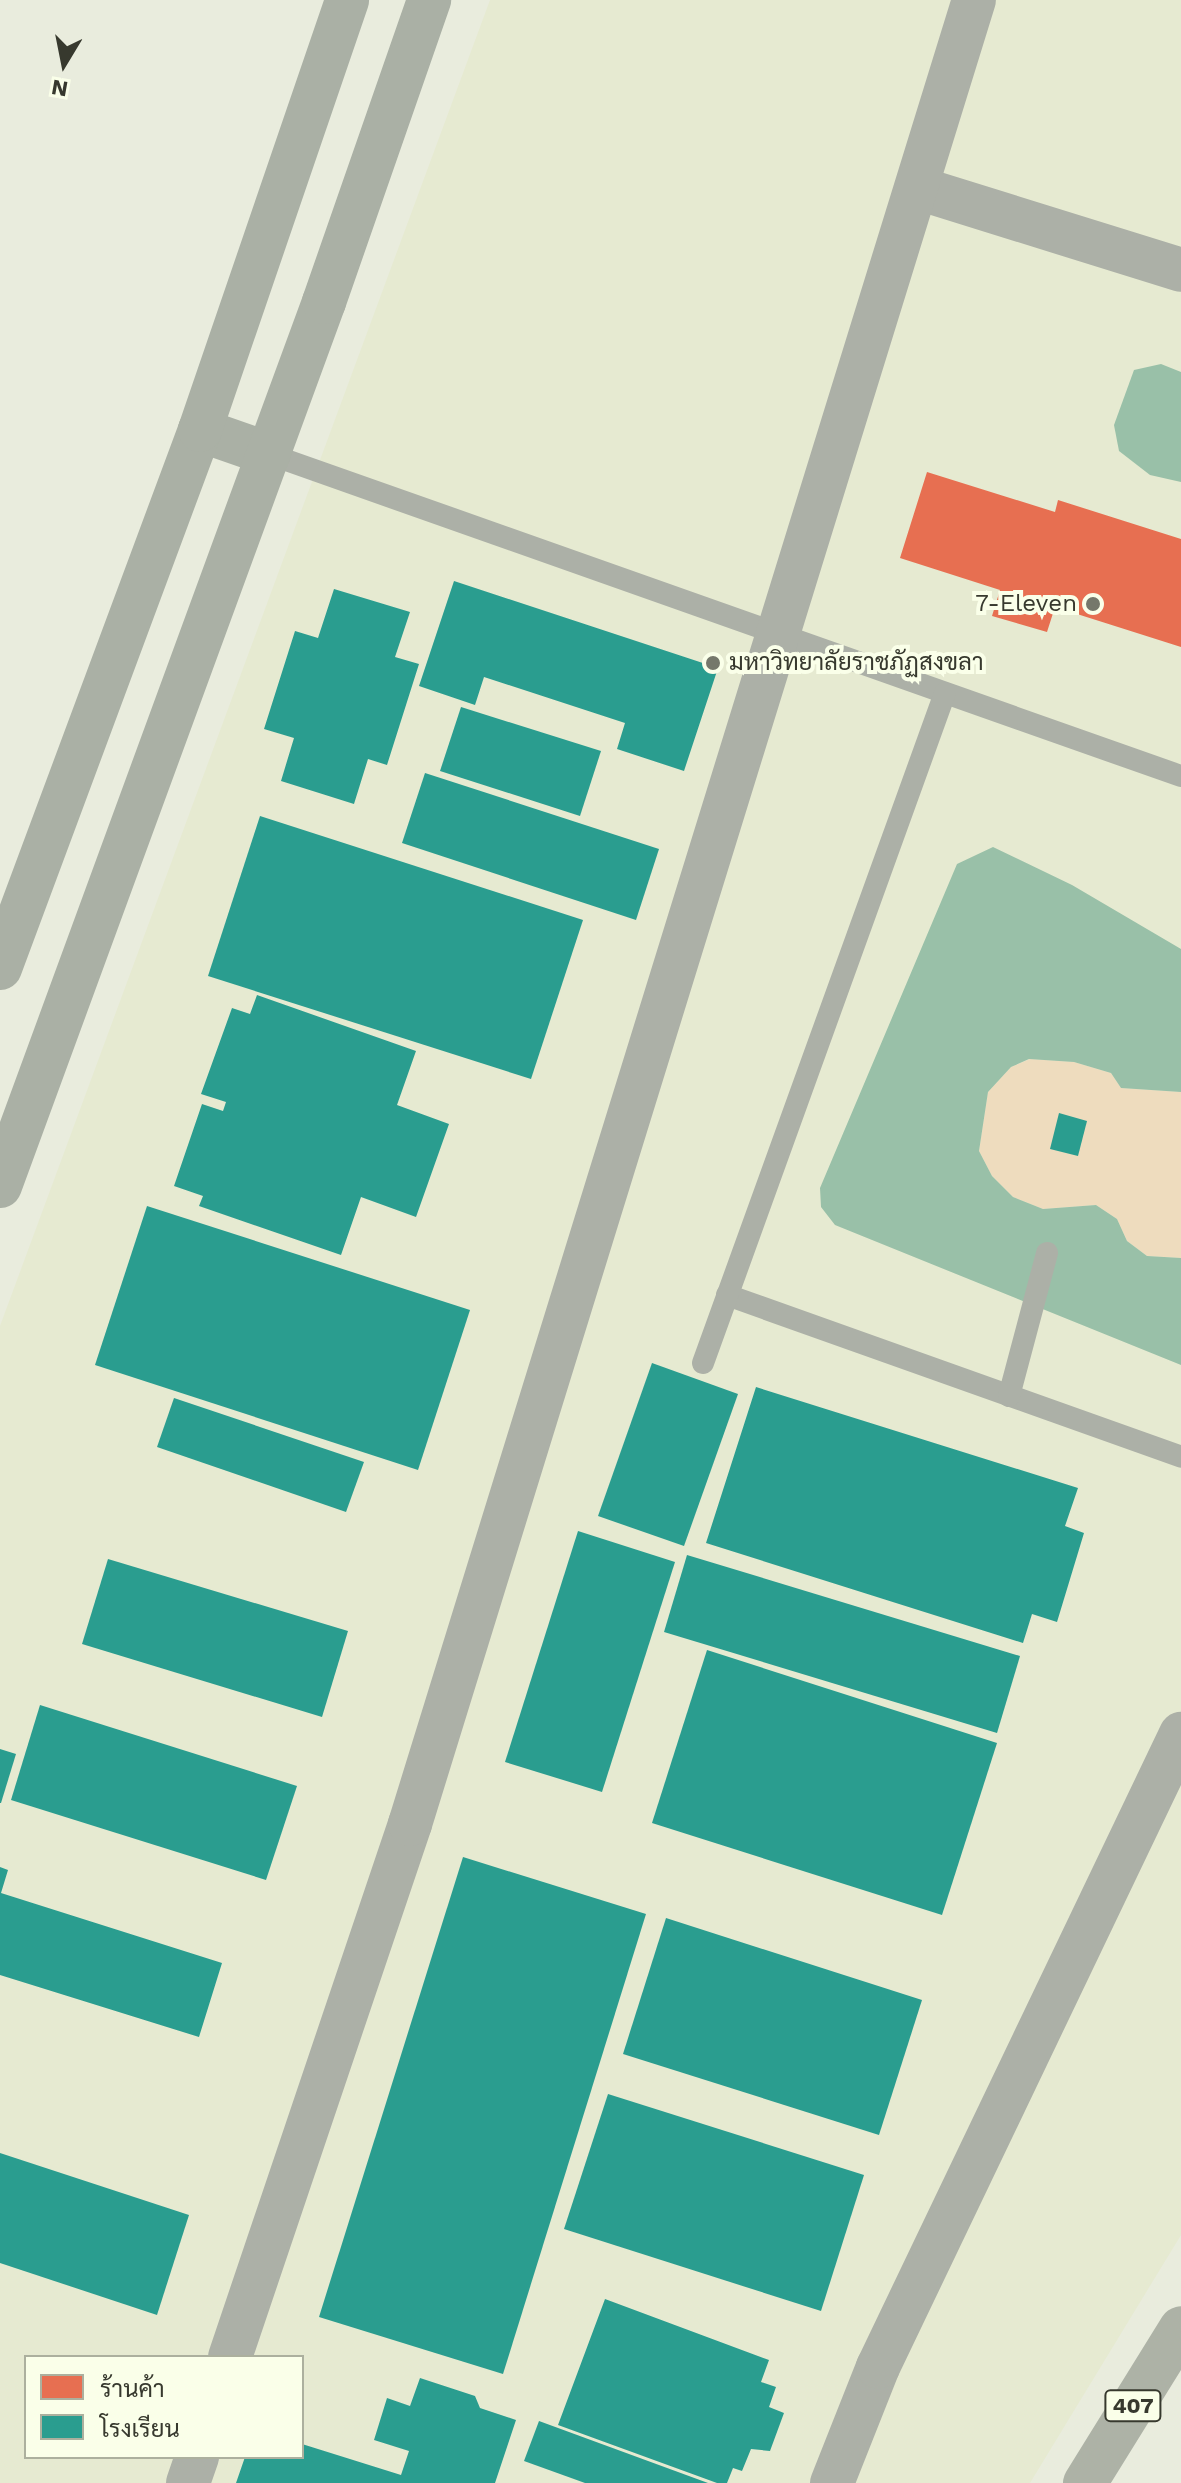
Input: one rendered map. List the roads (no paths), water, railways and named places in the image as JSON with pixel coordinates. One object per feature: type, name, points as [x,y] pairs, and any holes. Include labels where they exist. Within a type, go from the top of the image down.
[{"type":"main road","points":[[0,968],[200,430],[347,0]]},
{"type":"main road","points":[[0,1186],[269,454],[429,0]]},
{"type":"main road","points":[[200,430],[269,454]]},
{"type":"main road","name":"407","points":[[1085,2483],[1181,2328]]},
{"type":"street","points":[[231,2355],[410,1824],[974,0]]},
{"type":"street","points":[[918,188],[1181,270]]},
{"type":"street","points":[[832,2483],[878,2367],[1181,1734]]},
{"type":"street","points":[[188,2483],[196,2459]]},
{"type":"lane","points":[[269,454],[1181,776]]},
{"type":"lane","points":[[703,1363],[945,693]]},
{"type":"lane","points":[[1009,1396],[1047,1253]]},
{"type":"lane","points":[[727,1295],[1181,1457]]},
{"type":"place","name":"7-Eleven","points":[[1093,604]]},
{"type":"place","name":"มหาวิทยาลัยราชภัฏสงขลา","points":[[713,663]]}]
